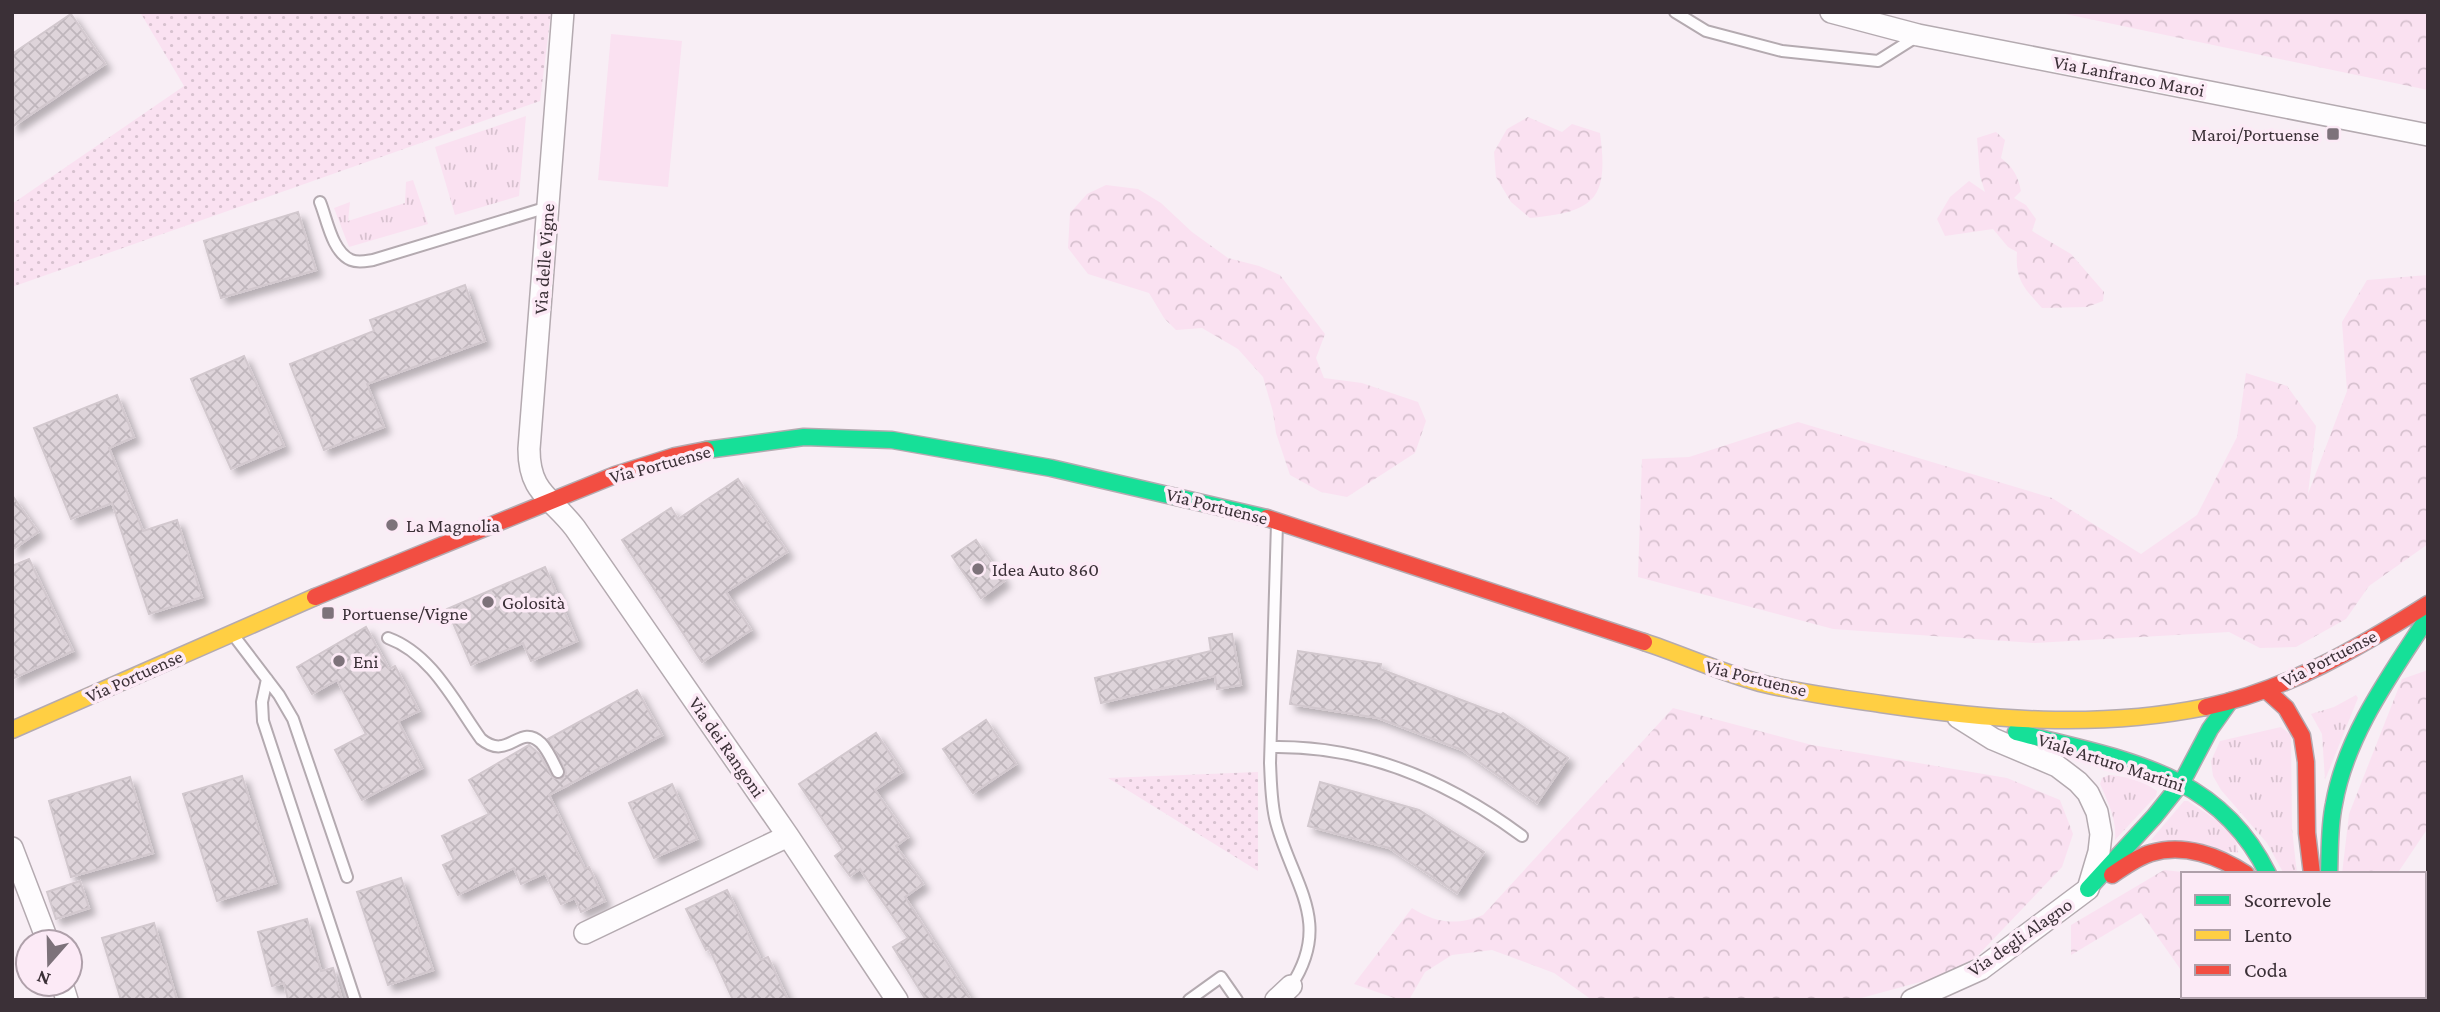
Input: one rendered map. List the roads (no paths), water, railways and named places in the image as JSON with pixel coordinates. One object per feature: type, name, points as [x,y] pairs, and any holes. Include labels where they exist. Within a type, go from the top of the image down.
[{"type":"main road","name":"Via Portuense","points":[[12,730],[350,582],[615,475],[675,456],[787,438],[852,438],[909,442],[992,456],[1172,495],[1277,520],[1652,645],[1707,667],[1764,683],[1958,716],[2057,723],[2094,722],[2156,715],[2230,701],[2266,690],[2351,650],[2428,604]]},
{"type":"main road","points":[[2329,872],[2330,827],[2334,801],[2352,748],[2382,688],[2428,617]]},
{"type":"main road","points":[[2266,690],[2286,708],[2302,736],[2306,762],[2307,833],[2312,872]]},
{"type":"main road","name":"Via degli Alagno","points":[[2088,889],[2182,782],[2210,729],[2230,701]]},
{"type":"main road","name":"Viale Arturo Martini","points":[[1958,716],[2129,764],[2182,782],[2204,796],[2246,838],[2267,872]]},
{"type":"main road","points":[[2088,889],[2144,856],[2164,850],[2204,854],[2243,872]]},
{"type":"street","name":"Via delle Vigne","points":[[549,501],[531,474],[529,449],[563,12]]},
{"type":"street","name":"Via Lanfranco Maroi","points":[[1831,12],[1918,35],[2428,135]]},
{"type":"street","name":"Via dei Rangoni","points":[[549,501],[575,528],[898,1000]]},
{"type":"street","name":"Via degli Alagno","points":[[1912,1000],[1981,969],[2088,889],[2099,852],[2101,834],[2098,811],[2088,793],[2063,770],[1993,739],[1958,716]]},
{"type":"street","points":[[585,933],[788,836]]},
{"type":"street","points":[[12,848],[42,928]]},
{"type":"lane","points":[[1675,12],[1706,31],[1782,51],[1878,61],[1918,35]]},
{"type":"lane","points":[[320,202],[336,244],[351,260],[361,262],[548,206]]},
{"type":"lane","points":[[1277,520],[1272,799],[1275,820],[1301,890],[1311,936],[1305,962],[1283,993]]},
{"type":"lane","points":[[232,633],[284,703],[296,728],[347,877]]},
{"type":"lane","points":[[388,638],[407,646],[422,658],[487,744],[499,747],[520,738],[533,738],[544,746],[558,772]]},
{"type":"lane","points":[[267,679],[262,702],[263,721],[355,1000]]},
{"type":"lane","points":[[1271,747],[1331,750],[1391,764],[1443,786],[1482,808],[1522,836]]},
{"type":"lane","points":[[1189,1000],[1221,977],[1237,1000]]},
{"type":"place","name":"Maroi/Portuense","points":[[2333,134]]},
{"type":"place","name":"La Magnolia","points":[[392,525]]},
{"type":"place","name":"Idea Auto 860","points":[[978,569]]},
{"type":"place","name":"Golosità","points":[[488,602]]},
{"type":"place","name":"Portuense/Vigne","points":[[328,613]]},
{"type":"place","name":"Eni","points":[[339,661]]}]
